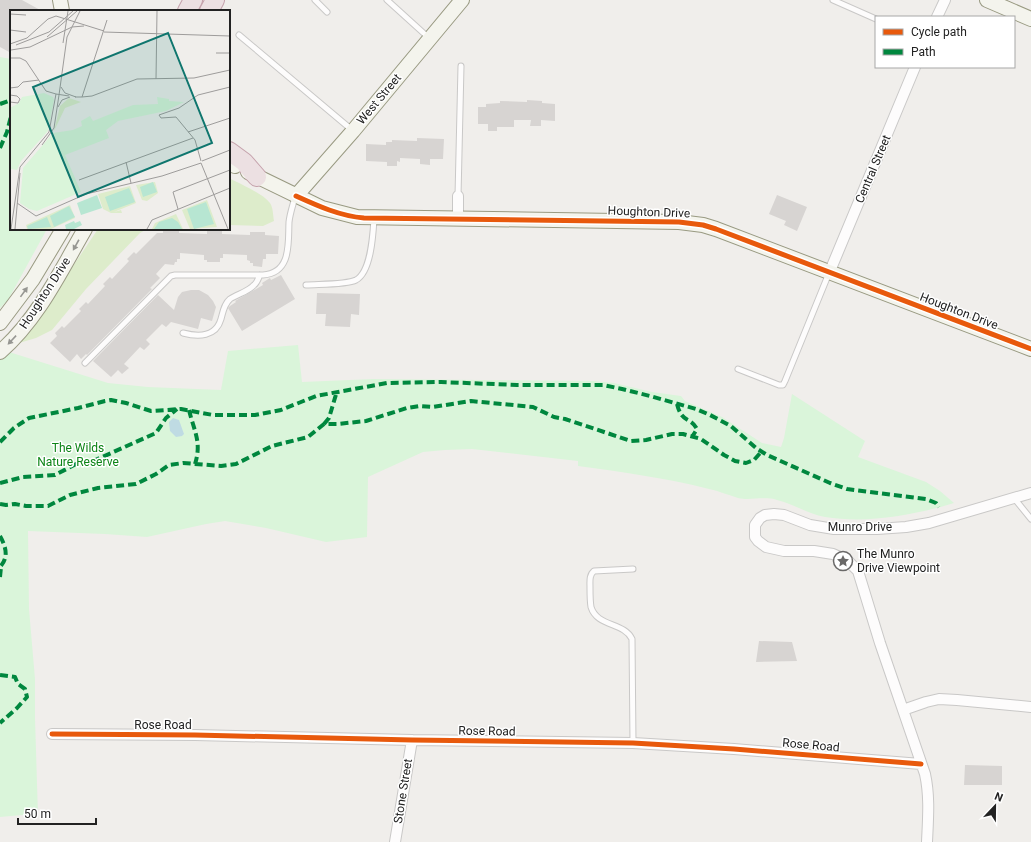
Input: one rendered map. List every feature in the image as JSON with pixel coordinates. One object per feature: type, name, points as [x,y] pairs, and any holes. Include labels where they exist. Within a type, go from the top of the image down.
[{"type":"highway","points":[[188,10],[193,0]]},
{"type":"highway","points":[[210,10],[215,0]]},
{"type":"highway","points":[[231,161],[244,162],[257,177]]},
{"type":"street","points":[[60,0],[62,10]]},
{"type":"street","name":"West Street","points":[[296,196],[353,131],[462,0]]},
{"type":"street","points":[[937,16],[945,0]]},
{"type":"street","points":[[987,0],[1031,19]]},
{"type":"street","name":"Central Street","points":[[830,271],[915,68]]},
{"type":"street","name":"Houghton Drive","points":[[257,177],[322,208],[357,217],[696,223],[830,271],[1031,349]]},
{"type":"street","points":[[458,196],[458,218]]},
{"type":"street","name":"Houghton Drive","points":[[0,323],[33,279],[62,230]]},
{"type":"street","name":"Houghton Drive","points":[[0,352],[24,327],[41,303],[58,278],[84,230]]},
{"type":"street","name":"Munro Drive","points":[[927,842],[929,811],[926,778],[880,643],[860,577],[855,567],[847,560],[832,554],[814,551],[784,551],[766,547],[755,537],[755,525],[760,518],[765,515],[774,514],[784,515],[810,525],[834,529],[892,528],[929,523],[1031,493]]},
{"type":"street","points":[[903,710],[939,699],[1031,707]]},
{"type":"street","name":"Rose Road","points":[[52,734],[195,735],[632,743],[734,749],[921,764]]},
{"type":"street","name":"Stone Street","points":[[395,842],[412,740]]},
{"type":"lane","points":[[315,0],[327,12]]},
{"type":"lane","points":[[387,0],[429,38]]},
{"type":"lane","points":[[833,0],[875,19]]},
{"type":"lane","points":[[239,35],[353,131]]},
{"type":"lane","points":[[458,196],[461,66]]},
{"type":"lane","points":[[85,363],[172,276],[260,275],[274,272],[283,265],[288,251],[291,209],[296,196]]},
{"type":"lane","points":[[306,285],[356,280],[363,274],[372,244],[374,218]]},
{"type":"lane","points":[[738,369],[779,385],[783,385],[830,271]]},
{"type":"lane","points":[[183,333],[203,336],[212,332],[221,321],[223,310],[228,302],[252,287],[260,275]]},
{"type":"lane","points":[[1014,498],[1031,519]]},
{"type":"lane","points":[[632,743],[632,639],[626,630],[605,622],[593,612],[591,606],[590,577],[594,571],[633,569]]},
{"type":"green space","points":[[0,57],[10,59],[10,230],[46,230],[8,300],[0,308]]},
{"type":"green space","points":[[230,179],[256,192],[270,203],[274,221],[263,226],[230,225]]},
{"type":"green space","points":[[97,230],[145,230],[140,233],[86,289],[52,330],[36,338],[19,343],[38,318]]},
{"type":"green space","name":"The Wilds Nature Reserve","points":[[298,345],[302,382],[373,379],[593,381],[614,383],[652,392],[681,396],[685,401],[722,417],[762,443],[781,447],[792,394],[865,441],[858,457],[926,482],[954,503],[907,515],[874,519],[841,519],[819,516],[772,499],[743,499],[713,490],[677,482],[578,466],[578,461],[472,449],[423,452],[368,477],[367,537],[326,542],[266,528],[225,521],[147,537],[28,531],[29,609],[35,679],[38,816],[22,815],[0,817],[0,359],[9,352],[108,383],[148,387],[221,390],[228,351]]},
{"type":"water","points":[[173,418],[179,420],[184,434],[182,436],[176,437],[170,431],[169,422]]},
{"type":"building","points":[[0,0],[22,0],[40,10],[10,10],[10,52],[0,47]]},
{"type":"building","points":[[527,100],[555,104],[555,121],[541,120],[541,126],[530,126],[531,120],[514,120],[514,127],[497,127],[497,131],[488,131],[488,124],[478,124],[478,107],[486,107],[486,104],[500,103],[500,101],[527,102]]},
{"type":"building","points":[[417,138],[444,139],[443,159],[430,159],[430,165],[420,164],[420,159],[400,158],[400,162],[397,161],[397,166],[387,166],[387,162],[366,161],[366,144],[386,145],[386,142],[392,142],[392,140],[417,141]]},
{"type":"building","points":[[777,195],[807,207],[797,231],[784,225],[786,221],[769,214]]},
{"type":"building","points":[[163,230],[179,230],[179,233],[207,234],[207,231],[222,231],[222,234],[250,235],[250,232],[265,232],[265,235],[279,236],[278,254],[266,254],[266,259],[263,259],[262,267],[253,266],[253,263],[250,263],[250,261],[247,260],[247,255],[223,254],[223,258],[220,258],[220,262],[207,262],[207,260],[204,260],[204,255],[180,253],[180,259],[177,259],[177,262],[175,262],[174,265],[165,264],[156,274],[160,278],[150,288],[152,289],[87,355],[86,354],[81,359],[77,354],[70,362],[50,343],[57,336],[55,333],[62,326],[64,328],[81,311],[79,309],[86,302],[88,304],[105,286],[103,284],[110,277],[112,279],[129,261],[127,259],[134,252],[136,254],[157,233],[163,233]]},
{"type":"building","points":[[281,275],[295,299],[242,331],[228,308],[236,302],[235,301],[263,285],[262,283],[270,278],[271,280]]},
{"type":"building","points":[[199,290],[208,295],[213,301],[216,307],[212,321],[201,318],[198,329],[171,322],[166,327],[162,324],[146,340],[150,344],[144,350],[140,347],[124,364],[129,368],[122,374],[118,370],[111,377],[93,361],[158,295],[174,310],[178,297],[182,292]]},
{"type":"building","points":[[317,293],[360,294],[359,315],[351,314],[350,327],[325,326],[326,314],[316,314]]},
{"type":"building","points":[[759,641],[792,642],[797,661],[756,662]]},
{"type":"building","points":[[965,765],[1002,766],[1002,785],[964,785]]},
{"type":"marked path","points":[[0,104],[10,100]]},
{"type":"marked path","points":[[0,148],[7,132],[10,120]]},
{"type":"marked path","points":[[0,442],[14,428],[29,418],[111,400],[151,411],[181,409],[213,415],[255,415],[281,410],[316,396],[387,383],[441,382],[517,385],[603,385],[650,396],[696,409],[710,415],[731,426],[756,448],[767,455],[830,483],[847,489],[926,499],[936,503],[939,507]]},
{"type":"marked path","points":[[324,424],[329,418],[337,391]]},
{"type":"marked path","points":[[0,504],[48,506],[70,495],[98,488],[136,484],[156,474],[169,465],[183,463],[221,466],[236,464],[272,446],[308,437],[324,424],[366,421],[407,408],[420,406],[433,407],[471,401],[533,407],[554,417],[565,419],[631,441],[646,440],[672,434],[683,434],[701,439],[735,461],[746,463],[754,460],[762,451]]},
{"type":"marked path","points":[[677,404],[681,415],[692,422],[697,429],[692,437]]},
{"type":"marked path","points":[[0,483],[23,477],[55,475],[76,464],[91,462],[156,433],[166,418],[177,409]]},
{"type":"marked path","points":[[189,410],[198,449],[195,464]]},
{"type":"marked path","points":[[0,536],[6,552],[5,559],[0,567]]},
{"type":"marked path","points":[[0,577],[1,567]]},
{"type":"marked path","points":[[0,675],[15,677],[18,684],[25,689],[27,697],[0,723]]},
{"type":"cycle path","points":[[296,196],[338,213],[364,218],[679,222],[703,225],[1031,349]]},
{"type":"cycle path","points":[[52,734],[195,735],[633,743],[734,749],[921,764]]},
{"type":"place","name":"The Munro Drive Viewpoint","points":[[843,561]]}]
